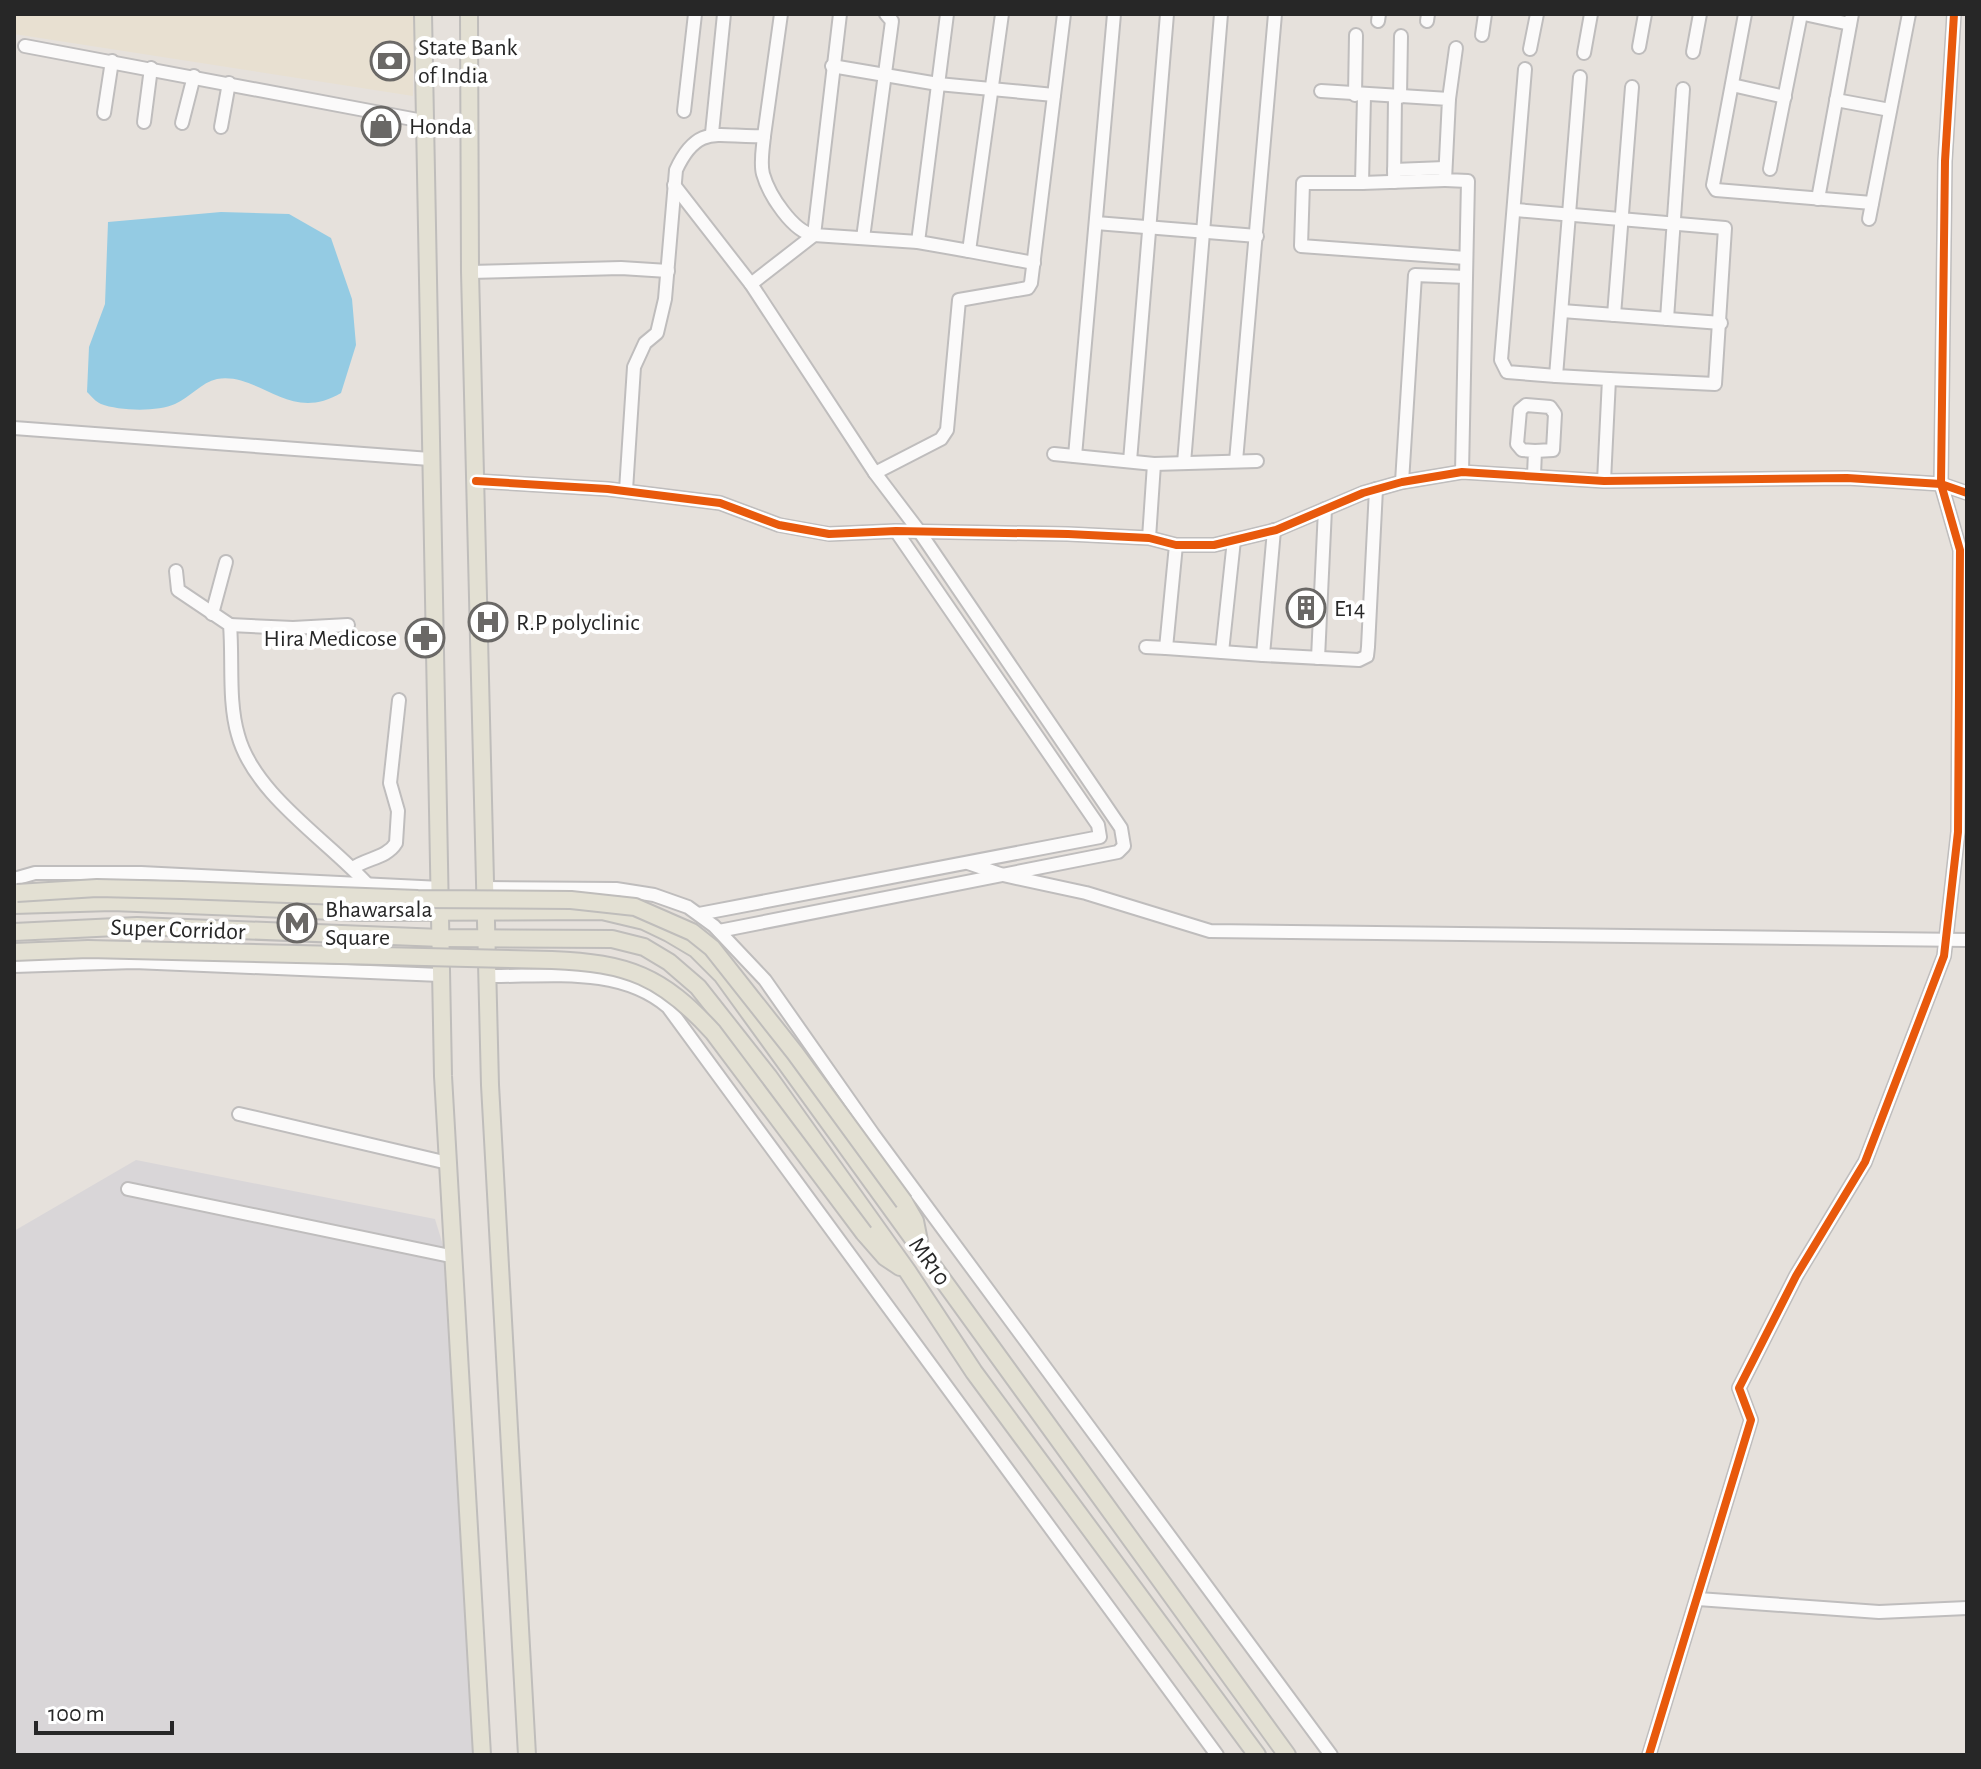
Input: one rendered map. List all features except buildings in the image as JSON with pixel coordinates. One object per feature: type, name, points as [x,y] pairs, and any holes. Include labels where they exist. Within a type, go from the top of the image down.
[{"type":"main road","points":[[423,14],[441,888],[440,975],[482,1755]]},
{"type":"main road","points":[[469,14],[470,272],[486,976],[527,1755]]},
{"type":"main road","points":[[15,893],[97,888],[418,899],[571,900],[635,907],[692,932],[712,948],[795,1053],[904,1202],[915,1221],[920,1248]]},
{"type":"main road","name":"Super Corridor","points":[[15,893],[112,902],[360,912],[485,910]]},
{"type":"main road","name":"MR10","points":[[485,910],[602,911],[644,921],[696,949],[722,975],[1287,1755]]},
{"type":"main road","name":"Super Corridor","points":[[14,932],[137,926],[486,938]]},
{"type":"main road","name":"MR10","points":[[486,938],[612,939],[644,947],[669,962],[698,987],[769,1077],[908,1272],[974,1372],[1257,1755]]},
{"type":"main road","points":[[14,952],[88,949],[552,960],[601,962],[632,969],[660,984],[688,1005],[713,1032],[864,1233],[885,1257],[908,1272]]},
{"type":"street","points":[[684,111],[695,14]]},
{"type":"street","points":[[712,133],[724,14]]},
{"type":"street","points":[[781,14],[762,167],[767,184],[796,227],[814,235],[918,242],[1034,263]]},
{"type":"street","points":[[751,284],[814,235],[840,14]]},
{"type":"street","points":[[863,238],[892,21],[886,14]]},
{"type":"street","points":[[918,242],[947,14]]},
{"type":"street","points":[[969,251],[1002,14]]},
{"type":"street","points":[[875,473],[941,439],[947,430],[959,300],[1028,288],[1034,263],[1064,14]]},
{"type":"street","points":[[1075,456],[1114,14]]},
{"type":"street","points":[[1130,461],[1167,14]]},
{"type":"street","points":[[1184,463],[1221,14]]},
{"type":"street","points":[[1236,461],[1275,14]]},
{"type":"street","points":[[1482,35],[1485,14]]},
{"type":"street","points":[[1530,49],[1537,14]]},
{"type":"street","points":[[1584,53],[1591,14]]},
{"type":"street","points":[[1639,47],[1645,14]]},
{"type":"street","points":[[1693,52],[1700,14]]},
{"type":"street","points":[[1745,14],[1713,185],[1716,190],[1872,203]]},
{"type":"street","points":[[1770,169],[1802,14],[1851,19],[1818,199]]},
{"type":"street","points":[[1869,219],[1909,14]]},
{"type":"street","points":[[1649,1755],[1751,1420],[1739,1388],[1796,1276],[1865,1162],[1944,956],[1958,832],[1960,550],[1941,484],[1945,161],[1954,14]]},
{"type":"street","points":[[1356,35],[1362,183]]},
{"type":"street","points":[[1394,176],[1401,36]]},
{"type":"street","points":[[25,46],[423,121]]},
{"type":"street","points":[[1445,174],[1449,99],[1456,48]]},
{"type":"street","points":[[104,113],[112,61]]},
{"type":"street","points":[[832,66],[938,84],[1054,95]]},
{"type":"street","points":[[144,122],[151,68]]},
{"type":"street","points":[[1516,210],[1725,228],[1715,384],[1556,376],[1507,372],[1503,368],[1525,69]]},
{"type":"street","points":[[182,123],[194,76]]},
{"type":"street","points":[[1556,376],[1580,77]]},
{"type":"street","points":[[221,127],[229,83]]},
{"type":"street","points":[[1732,85],[1785,97]]},
{"type":"street","points":[[1614,315],[1632,87]]},
{"type":"street","points":[[1667,319],[1683,89]]},
{"type":"street","points":[[1321,91],[1449,99]]},
{"type":"street","points":[[1836,100],[1890,110]]},
{"type":"street","points":[[626,490],[634,367],[645,343],[657,333],[668,271],[674,185],[685,152],[712,133],[764,136]]},
{"type":"street","points":[[1462,472],[1468,181],[1445,174],[1394,176],[1362,183],[1303,183],[1301,246],[1466,258]]},
{"type":"street","points":[[674,185],[751,284],[875,473],[919,531],[1121,828],[1124,846],[1118,852],[719,931]]},
{"type":"street","points":[[1096,223],[1257,236]]},
{"type":"street","points":[[470,272],[621,268],[668,271]]},
{"type":"street","points":[[1402,482],[1415,275],[1466,277]]},
{"type":"street","points":[[1562,311],[1721,323]]},
{"type":"street","points":[[1604,481],[1609,379]]},
{"type":"street","points":[[1526,405],[1550,407],[1555,414],[1553,450],[1535,451],[1522,450],[1517,444],[1520,410],[1526,405]]},
{"type":"street","points":[[14,428],[430,459]]},
{"type":"street","points":[[1534,475],[1535,451]]},
{"type":"street","points":[[1054,454],[1154,464],[1257,461]]},
{"type":"street","points":[[1149,538],[1154,464]]},
{"type":"street","points":[[476,481],[626,490],[720,503],[779,525],[829,534],[919,531],[1149,538],[1176,545],[1214,545],[1274,530],[1376,489],[1462,472],[1604,481],[1847,478],[1941,484],[1967,493]]},
{"type":"street","points":[[1146,647],[1359,660],[1367,656],[1376,489]]},
{"type":"street","points":[[1318,658],[1327,523],[1325,509]]},
{"type":"street","points":[[1263,655],[1274,530]]},
{"type":"street","points":[[699,914],[1100,837],[1098,825],[896,531]]},
{"type":"street","points":[[1222,652],[1234,540]]},
{"type":"street","points":[[1166,648],[1176,545]]},
{"type":"street","points":[[212,614],[226,562]]},
{"type":"street","points":[[176,571],[178,590],[230,625],[293,628],[348,625]]},
{"type":"street","points":[[230,625],[235,718],[243,751],[255,771],[312,833],[369,886]]},
{"type":"street","points":[[353,868],[366,858],[385,854],[396,843],[398,811],[390,783],[399,700]]},
{"type":"street","points":[[968,863],[1003,875],[1086,893],[1210,931],[1967,940]]},
{"type":"street","points":[[15,893],[35,873],[141,873],[441,888]]},
{"type":"street","points":[[485,888],[616,889],[654,895],[699,914],[719,931],[765,980],[865,1123],[1331,1755]]},
{"type":"street","points":[[14,966],[134,962],[440,975]]},
{"type":"street","points":[[486,976],[610,979],[641,988],[668,1007],[1217,1755]]},
{"type":"street","points":[[239,1114],[448,1163]]},
{"type":"street","points":[[128,1189],[455,1257]]},
{"type":"street","points":[[1698,1599],[1879,1612],[1967,1608]]},
{"type":"shaded area","points":[[14,14],[414,14],[413,96],[14,34]]},
{"type":"shaded area","points":[[136,1160],[435,1219],[453,1278],[478,1755],[14,1755],[14,1231]]},
{"type":"water","points":[[221,212],[289,214],[331,238],[352,299],[356,345],[341,393],[323,401],[306,403],[233,379],[217,379],[168,407],[128,409],[99,403],[87,392],[89,347],[105,304],[108,222]]},
{"type":"cycle path","points":[[1649,1755],[1751,1420],[1739,1388],[1796,1276],[1865,1162],[1944,956],[1958,832],[1960,550],[1941,484],[1945,161],[1954,14]]},
{"type":"cycle path","points":[[476,481],[608,489],[720,503],[779,525],[829,534],[896,531],[1068,534],[1149,538],[1176,545],[1214,545],[1276,530],[1363,493],[1402,482],[1462,472],[1604,481],[1847,478],[1941,484],[1967,493]]},
{"type":"place","name":"State Bank of India","points":[[390,61]]},
{"type":"place","name":"Honda","points":[[381,126]]},
{"type":"place","name":"E14","points":[[1306,608]]},
{"type":"place","name":"R.P polyclinic","points":[[488,622]]},
{"type":"place","name":"Hira Medicose","points":[[425,638]]},
{"type":"place","name":"Bhawarsala Square","points":[[297,923]]}]
